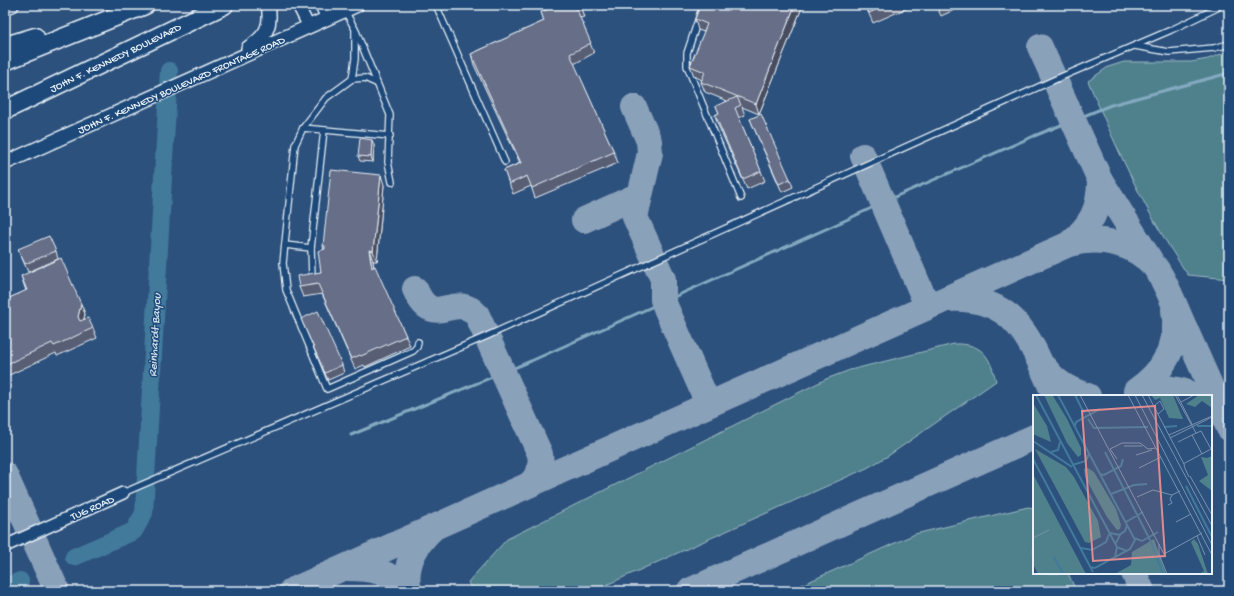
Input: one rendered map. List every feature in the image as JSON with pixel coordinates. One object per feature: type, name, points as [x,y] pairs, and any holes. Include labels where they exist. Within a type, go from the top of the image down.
[{"type":"highway","points":[[5,46],[145,5]]},
{"type":"highway","points":[[5,61],[145,5]]},
{"type":"highway","name":"JOHN F. KENNEDY BOULEVARD","points":[[5,110],[221,6]]},
{"type":"street","points":[[222,66],[262,38],[268,28],[270,15],[268,5]]},
{"type":"street","points":[[298,5],[308,27]]},
{"type":"street","points":[[321,5],[327,19]]},
{"type":"street","name":"JOHN F. KENNEDY BOULEVARD FRONTAGE ROAD","points":[[5,163],[357,5]]},
{"type":"street","name":"TUG ROAD","points":[[5,546],[123,494]]},
{"type":"lane","points":[[436,5],[505,162]]},
{"type":"lane","points":[[704,5],[687,53],[687,66],[741,198]]},
{"type":"lane","name":"TUG ROAD","points":[[123,494],[487,336],[1054,80],[1135,46],[1217,8],[1216,5]]},
{"type":"lane","points":[[345,11],[355,29],[390,115],[388,162],[392,182]]},
{"type":"lane","points":[[352,79],[355,59],[355,29]]},
{"type":"lane","points":[[1135,46],[1169,52],[1214,48],[1229,44]]},
{"type":"lane","points":[[377,83],[365,78],[352,79],[326,98],[303,128],[295,145],[283,263],[286,290],[327,389],[413,351],[417,347],[418,342]]},
{"type":"lane","points":[[303,128],[390,136]]},
{"type":"lane","points":[[312,277],[312,248],[324,130]]},
{"type":"lane","points":[[285,245],[312,248]]},
{"type":"green space","points":[[1229,51],[1229,279],[1188,275],[1158,228],[1145,204],[1121,156],[1088,81],[1108,67],[1124,62],[1191,62],[1208,59]]},
{"type":"green space","points":[[954,344],[972,346],[983,353],[991,365],[996,381],[888,456],[867,468],[593,591],[472,591],[468,582],[507,539],[826,379],[850,370]]},
{"type":"green space","points":[[1028,507],[1033,508],[1033,574],[1068,574],[1076,591],[788,591],[915,534]]},
{"type":"building","points":[[556,5],[580,5],[581,7],[576,8],[591,43],[570,54],[614,152],[532,188],[527,176],[509,184],[504,170],[521,163],[471,54],[544,21],[541,12],[557,6]]},
{"type":"building","points":[[700,5],[795,5],[756,104],[701,82],[705,72],[690,66],[707,24],[695,19]]},
{"type":"building","points":[[866,5],[887,5],[869,13]]},
{"type":"building","points":[[737,97],[741,105],[735,108],[761,171],[743,179],[715,115],[719,113],[716,106]]},
{"type":"building","points":[[761,114],[790,179],[779,184],[750,119]]},
{"type":"building","points":[[360,138],[372,140],[371,157],[358,156]]},
{"type":"building","points":[[331,170],[381,175],[373,251],[369,250],[372,268],[375,266],[406,336],[351,359],[318,284],[299,287],[297,276],[321,272],[318,251],[325,249],[325,246],[323,246]]},
{"type":"building","points":[[49,236],[56,251],[25,264],[18,249]]},
{"type":"building","points":[[61,258],[81,304],[78,317],[80,321],[88,318],[93,328],[54,346],[52,343],[5,365],[5,295],[7,299],[27,290],[21,276]]},
{"type":"building","points":[[318,311],[342,365],[325,373],[301,319]]},
{"type":"waterway","name":"Reinhardt Bayou","points":[[74,557],[134,531],[144,513],[169,71]]},
{"type":"waterway","points":[[351,435],[531,361],[899,195],[1034,136],[1111,105],[1229,73]]},
{"type":"waterway","name":"Reinhardt Bayou","points":[[5,588],[20,581]]},
{"type":"taxiway","points":[[1040,47],[1100,180],[1100,191],[1093,216],[1083,230],[1069,244]]},
{"type":"taxiway","points":[[634,107],[649,141],[650,153],[635,217],[663,279],[663,300],[666,308],[704,394],[704,402],[700,408]]},
{"type":"taxiway","points":[[863,156],[923,296],[929,302],[937,303]]},
{"type":"taxiway","points":[[1100,180],[1150,260]]},
{"type":"taxiway","points":[[584,220],[639,195]]},
{"type":"taxiway","points":[[291,591],[1069,244],[1080,242],[1104,241],[1115,243],[1137,252],[1155,267],[1169,292],[1229,428]]},
{"type":"taxiway","points":[[415,289],[422,302],[429,308],[437,310],[460,306],[469,308],[477,315],[540,454],[541,463],[539,470],[536,477],[530,484]]},
{"type":"taxiway","points":[[948,299],[972,300],[991,305],[1006,314],[1019,326],[1029,341],[1055,395]]},
{"type":"taxiway","points":[[1174,310],[1175,323],[1172,346],[1161,366],[1154,375],[1146,384],[1136,391],[1151,388],[1166,388],[1193,395]]},
{"type":"taxiway","points":[[1045,368],[1064,386],[1085,395]]},
{"type":"taxiway","points":[[689,591],[1033,437]]},
{"type":"taxiway","points":[[5,475],[57,591]]},
{"type":"taxiway","points":[[409,591],[409,565],[415,549],[432,529]]},
{"type":"taxiway","points":[[346,568],[372,570],[386,574],[406,591]]},
{"type":"taxiway","points":[[1134,574],[1142,591]]}]
